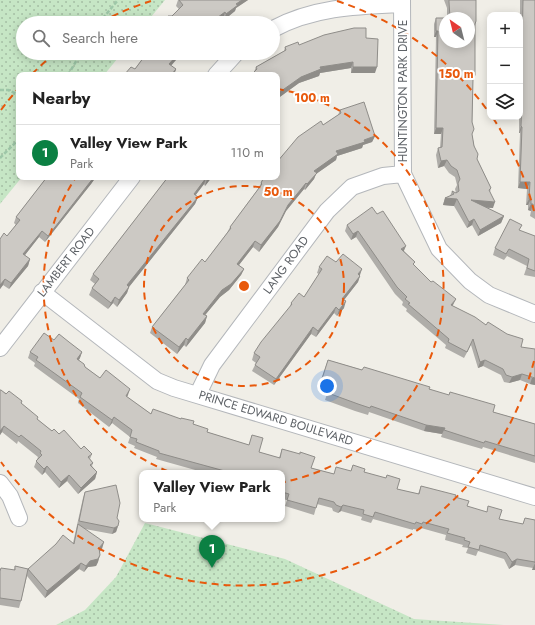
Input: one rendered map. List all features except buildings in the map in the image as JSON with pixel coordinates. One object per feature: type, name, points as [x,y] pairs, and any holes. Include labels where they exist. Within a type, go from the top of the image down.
[{"type":"street","points":[[280,26],[296,18],[331,9],[402,2]]},
{"type":"street","name":"HUNTINGTON PARK DRIVE","points":[[402,2],[403,174],[439,249],[470,281],[489,295],[535,314]]},
{"type":"street","points":[[219,72],[230,60]]},
{"type":"street","name":"LANG ROAD","points":[[198,394],[212,365],[327,211],[352,187],[383,176],[403,174]]},
{"type":"street","name":"LAMBERT ROAD","points":[[0,348],[130,180]]},
{"type":"street","name":"PRINCE EDWARD BOULEVARD","points":[[42,292],[157,380],[174,388],[535,496]]},
{"type":"street","points":[[0,483],[10,496],[19,518]]},
{"type":"path","points":[[105,16],[118,0]]},
{"type":"path","points":[[70,72],[77,60]]},
{"type":"path","points":[[0,90],[8,90],[16,94]]},
{"type":"path","points":[[0,158],[16,142]]},
{"type":"green space","points":[[0,0],[165,0],[152,16],[16,16],[16,60],[116,60],[106,72],[16,72],[16,180],[20,180],[0,204]]},
{"type":"green space","points":[[145,523],[285,559],[414,619],[504,625],[56,625],[85,610],[116,577]]},
{"type":"place","name":"Valley View Park","points":[[212,568]]}]
